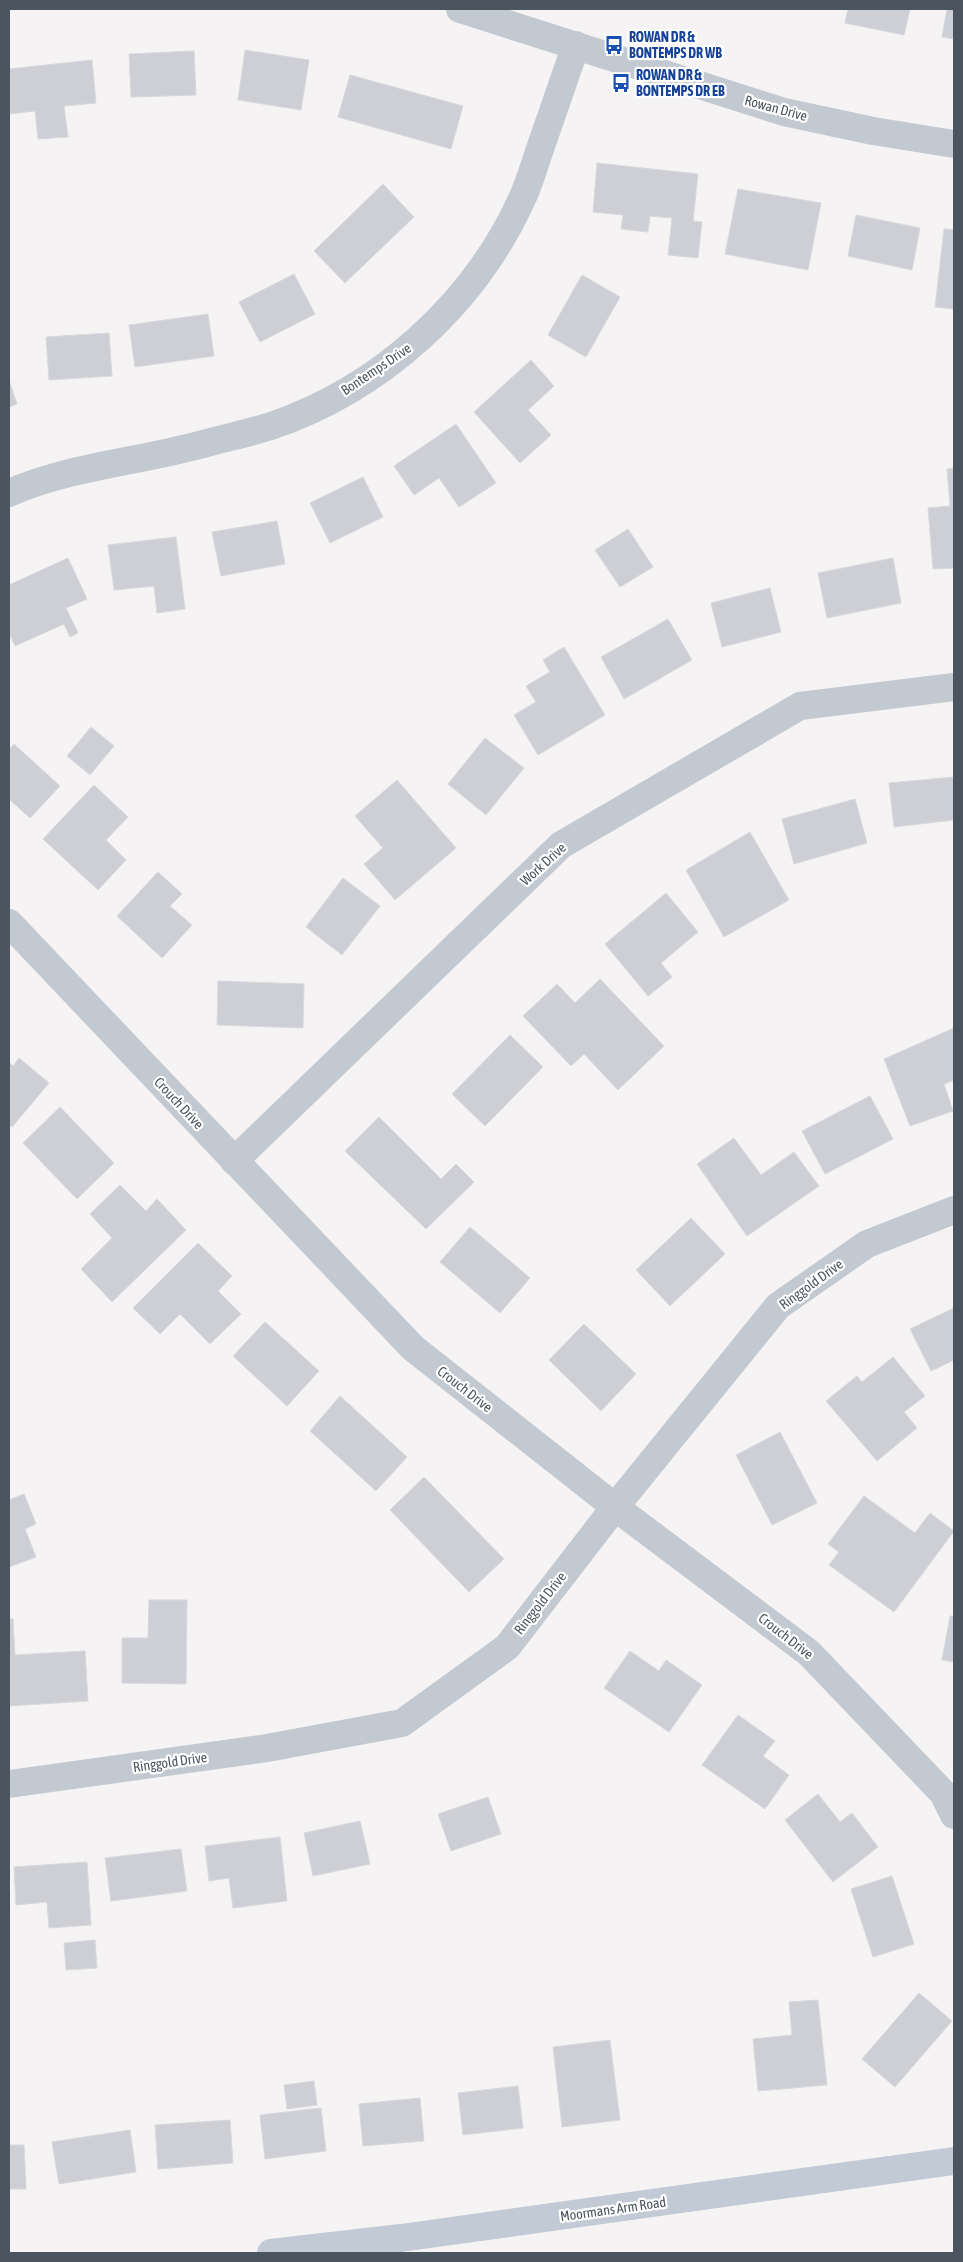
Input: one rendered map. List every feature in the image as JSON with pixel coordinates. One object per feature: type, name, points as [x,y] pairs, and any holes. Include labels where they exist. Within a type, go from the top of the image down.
[{"type":"street","name":"Rowan Drive","points":[[460,9],[784,112],[872,131],[954,144]]},
{"type":"street","name":"Bontemps Drive","points":[[9,493],[76,470],[200,445],[271,426],[321,405],[369,376],[414,344],[452,306],[492,255],[522,200],[576,45]]},
{"type":"street","name":"Work Drive","points":[[234,1161],[561,845],[800,706],[954,688]]},
{"type":"street","name":"Crouch Drive","points":[[9,923],[413,1348],[615,1507],[809,1653],[950,1798]]},
{"type":"street","name":"Ringgold Drive","points":[[9,1784],[267,1748],[402,1723],[507,1647],[615,1507],[778,1306],[867,1244],[954,1210]]},
{"type":"street","name":"Moormans Arm Road","points":[[271,2253],[401,2238],[954,2161]]},
{"type":"building","points":[[848,9],[910,9],[904,35],[845,23]]},
{"type":"building","points":[[947,9],[954,9],[954,39],[942,37]]},
{"type":"building","points":[[245,50],[309,60],[301,110],[238,100]]},
{"type":"building","points":[[194,51],[196,95],[131,97],[129,54]]},
{"type":"building","points":[[92,60],[96,103],[64,106],[68,137],[38,139],[35,111],[10,114],[9,69]]},
{"type":"building","points":[[350,75],[463,106],[451,149],[338,117]]},
{"type":"building","points":[[597,163],[698,174],[693,221],[702,222],[698,258],[668,255],[672,218],[650,216],[648,232],[621,229],[623,215],[593,212]]},
{"type":"building","points":[[383,184],[414,217],[345,283],[314,251]]},
{"type":"building","points":[[738,189],[821,203],[808,270],[725,254]]},
{"type":"building","points":[[856,215],[920,228],[912,270],[848,256]]},
{"type":"building","points":[[944,229],[954,230],[954,309],[935,307]]},
{"type":"building","points":[[294,274],[315,314],[260,342],[239,302]]},
{"type":"building","points":[[582,275],[620,297],[586,357],[548,335]]},
{"type":"building","points":[[208,314],[214,356],[135,367],[129,325]]},
{"type":"building","points":[[109,333],[112,376],[49,380],[46,337]]},
{"type":"building","points":[[531,360],[554,386],[528,410],[551,435],[520,463],[474,412]]},
{"type":"building","points":[[9,380],[17,404],[9,407]]},
{"type":"building","points":[[456,424],[496,483],[459,507],[439,478],[414,495],[394,466]]},
{"type":"building","points":[[954,468],[954,568],[933,569],[928,508],[950,506],[947,469]]},
{"type":"building","points":[[363,477],[383,517],[330,543],[310,503]]},
{"type":"building","points":[[277,521],[285,564],[221,576],[212,532]]},
{"type":"building","points":[[628,529],[653,567],[620,587],[595,550]]},
{"type":"building","points":[[176,537],[185,609],[157,613],[154,586],[114,590],[108,545]]},
{"type":"building","points":[[68,558],[87,599],[66,608],[78,633],[70,637],[64,624],[15,646],[9,633],[9,585]]},
{"type":"building","points":[[893,558],[901,603],[827,618],[818,573]]},
{"type":"building","points":[[770,588],[781,632],[722,647],[711,603]]},
{"type":"building","points":[[668,619],[692,660],[624,699],[601,657]]},
{"type":"building","points":[[564,647],[605,715],[538,755],[514,715],[536,702],[526,686],[550,672],[543,660]]},
{"type":"building","points":[[91,727],[114,746],[90,775],[67,756]]},
{"type":"building","points":[[485,738],[524,768],[486,815],[448,784]]},
{"type":"building","points":[[14,744],[60,786],[30,818],[9,799],[9,750]]},
{"type":"building","points":[[954,777],[954,820],[894,827],[889,783]]},
{"type":"building","points":[[397,780],[456,848],[395,900],[364,864],[383,848],[355,816]]},
{"type":"building","points":[[94,785],[128,817],[106,840],[126,860],[98,890],[43,839]]},
{"type":"building","points":[[855,799],[867,843],[794,864],[782,819]]},
{"type":"building","points":[[750,832],[789,900],[724,937],[686,870]]},
{"type":"building","points":[[158,872],[182,894],[170,906],[192,925],[162,958],[117,916]]},
{"type":"building","points":[[343,878],[380,906],[342,955],[306,927]]},
{"type":"building","points":[[666,893],[698,932],[661,963],[672,977],[648,996],[605,944]]},
{"type":"building","points":[[600,979],[664,1046],[618,1090],[584,1054],[571,1066],[523,1016],[557,984],[575,1003]]},
{"type":"building","points":[[218,981],[304,984],[303,1028],[217,1025]]},
{"type":"building","points":[[954,1028],[954,1080],[944,1084],[953,1111],[910,1126],[884,1059]]},
{"type":"building","points":[[510,1035],[543,1067],[485,1126],[452,1094]]},
{"type":"building","points":[[19,1058],[49,1083],[12,1127],[9,1125],[9,1062],[13,1066]]},
{"type":"building","points":[[870,1096],[893,1139],[825,1174],[802,1131]]},
{"type":"building","points":[[60,1107],[114,1163],[77,1199],[23,1143]]},
{"type":"building","points":[[379,1117],[441,1179],[456,1164],[474,1182],[426,1229],[345,1151]]},
{"type":"building","points":[[734,1138],[761,1175],[794,1152],[819,1186],[747,1236],[697,1164]]},
{"type":"building","points":[[120,1185],[146,1211],[157,1199],[186,1230],[112,1302],[81,1269],[112,1238],[90,1214]]},
{"type":"building","points":[[691,1218],[725,1254],[670,1306],[636,1270]]},
{"type":"building","points":[[470,1227],[530,1278],[500,1313],[440,1262]]},
{"type":"building","points":[[198,1243],[232,1276],[218,1291],[241,1314],[210,1344],[180,1314],[160,1334],[133,1308]]},
{"type":"building","points":[[954,1308],[954,1360],[931,1371],[910,1329]]},
{"type":"building","points":[[265,1322],[319,1371],[287,1406],[233,1356]]},
{"type":"building","points":[[584,1324],[636,1374],[601,1411],[549,1360]]},
{"type":"building","points":[[893,1357],[925,1396],[904,1412],[917,1428],[877,1461],[826,1401],[857,1376],[862,1382]]},
{"type":"building","points":[[340,1396],[407,1457],[376,1491],[310,1431]]},
{"type":"building","points":[[780,1432],[817,1503],[772,1525],[736,1455]]},
{"type":"building","points":[[424,1477],[504,1559],[469,1592],[390,1510]]},
{"type":"building","points":[[24,1494],[36,1524],[25,1529],[36,1557],[9,1567],[9,1500]]},
{"type":"building","points":[[864,1496],[915,1533],[930,1513],[954,1531],[894,1612],[829,1565],[839,1552],[828,1544]]},
{"type":"building","points":[[149,1600],[187,1600],[186,1684],[122,1683],[122,1638],[148,1638]]},
{"type":"building","points":[[950,1616],[954,1616],[954,1662],[942,1660]]},
{"type":"building","points":[[9,1619],[13,1619],[15,1655],[85,1651],[88,1701],[9,1706]]},
{"type":"building","points":[[630,1651],[659,1671],[666,1660],[702,1685],[669,1732],[604,1688]]},
{"type":"building","points":[[738,1715],[775,1741],[763,1756],[789,1775],[765,1809],[702,1765]]},
{"type":"building","points":[[818,1794],[840,1822],[852,1813],[878,1847],[833,1882],[785,1820]]},
{"type":"building","points":[[488,1797],[501,1834],[451,1851],[438,1814]]},
{"type":"building","points":[[360,1821],[370,1864],[313,1876],[304,1833]]},
{"type":"building","points":[[280,1837],[287,1901],[233,1908],[229,1878],[209,1881],[205,1846]]},
{"type":"building","points":[[181,1849],[187,1891],[111,1901],[105,1858]]},
{"type":"building","points":[[87,1862],[91,1925],[49,1928],[47,1902],[16,1905],[14,1867]]},
{"type":"building","points":[[892,1876],[914,1944],[873,1957],[851,1889]]},
{"type":"building","points":[[95,1940],[97,1968],[66,1970],[64,1943]]},
{"type":"building","points":[[919,1993],[952,2021],[895,2087],[862,2059]]},
{"type":"building","points":[[818,2000],[827,2085],[758,2091],[753,2039],[792,2035],[789,2002]]},
{"type":"building","points":[[610,2040],[620,2120],[562,2127],[553,2047]]},
{"type":"building","points":[[314,2081],[317,2105],[287,2109],[284,2085]]},
{"type":"building","points":[[518,2086],[523,2128],[463,2135],[458,2093]]},
{"type":"building","points":[[420,2098],[424,2141],[363,2146],[359,2104]]},
{"type":"building","points":[[321,2108],[326,2151],[265,2159],[260,2115]]},
{"type":"building","points":[[230,2120],[233,2163],[158,2169],[155,2125]]},
{"type":"building","points":[[130,2130],[136,2172],[59,2184],[52,2142]]},
{"type":"building","points":[[9,2145],[24,2145],[26,2189],[9,2189]]},
{"type":"place","name":"ROWAN DR & BONTEMPS DR WB","points":[[614,45]]},
{"type":"place","name":"ROWAN DR & BONTEMPS DR EB","points":[[621,83]]}]
